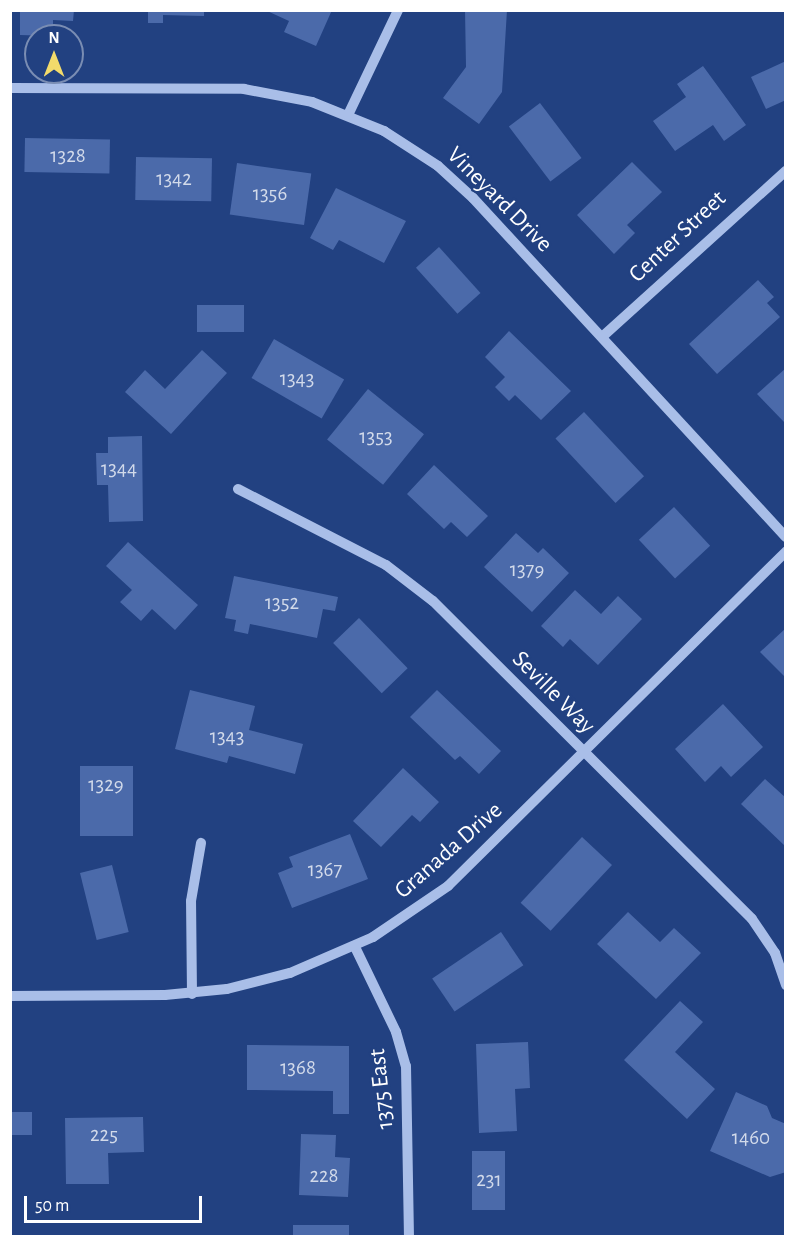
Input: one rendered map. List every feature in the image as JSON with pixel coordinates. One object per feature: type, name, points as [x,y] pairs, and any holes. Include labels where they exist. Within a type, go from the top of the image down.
[{"type":"street","points":[[348,115],[398,10]]},
{"type":"street","name":"Vineyard Drive","points":[[10,87],[244,89],[312,102],[348,115],[417,151],[456,182],[786,537]]},
{"type":"street","name":"Center Street","points":[[602,337],[786,171]]},
{"type":"street","name":"Seville Way","points":[[238,489],[410,580],[753,919],[775,953],[786,985]]},
{"type":"street","name":"Granada Drive","points":[[10,996],[192,994],[290,973],[355,947],[403,919],[448,886],[584,754],[786,551]]},
{"type":"street","points":[[192,994],[190,901],[201,843]]},
{"type":"street","name":"1375 East","points":[[355,947],[396,1032],[406,1066],[409,1236]]},
{"type":"building","points":[[20,10],[74,10],[73,21],[53,20],[53,24],[24,24],[24,35],[20,35]]},
{"type":"building","points":[[148,10],[204,10],[204,16],[163,15],[163,23],[148,23]]},
{"type":"building","points":[[265,10],[332,10],[316,46],[284,32],[289,21]]},
{"type":"building","points":[[465,10],[507,10],[502,92],[479,124],[443,98],[466,67]]},
{"type":"building","points":[[786,61],[786,100],[766,109],[751,77]]},
{"type":"building","points":[[703,66],[746,125],[724,141],[713,125],[675,151],[653,121],[686,97],[677,84]]},
{"type":"building","points":[[540,103],[582,158],[550,182],[509,126]]},
{"type":"building","points":[[25,138],[110,139],[109,173],[24,172]]},
{"type":"building","points":[[136,157],[212,158],[211,201],[135,200]]},
{"type":"building","points":[[632,162],[662,192],[627,225],[635,233],[614,254],[577,215]]},
{"type":"building","points":[[237,163],[311,173],[304,225],[230,214]]},
{"type":"building","points":[[336,188],[406,221],[384,263],[339,240],[333,250],[310,238]]},
{"type":"building","points":[[439,247],[480,293],[457,314],[416,268]]},
{"type":"building","points":[[758,280],[774,297],[767,303],[780,317],[717,374],[689,344]]},
{"type":"building","points":[[197,305],[244,305],[244,332],[197,332]]},
{"type":"building","points":[[509,331],[571,391],[541,420],[515,395],[509,401],[495,387],[505,377],[485,357]]},
{"type":"building","points":[[274,339],[344,380],[322,418],[252,378]]},
{"type":"building","points":[[202,350],[227,373],[171,434],[125,392],[145,370],[165,389]]},
{"type":"building","points":[[786,368],[786,424],[757,394]]},
{"type":"building","points":[[368,389],[424,434],[383,485],[327,440]]},
{"type":"building","points":[[584,412],[644,476],[615,503],[555,439]]},
{"type":"building","points":[[142,436],[143,521],[109,522],[108,485],[97,485],[96,453],[108,453],[108,437]]},
{"type":"building","points":[[434,465],[488,516],[467,537],[451,522],[444,529],[407,494]]},
{"type":"building","points":[[674,507],[710,546],[675,578],[639,540]]},
{"type":"building","points":[[516,533],[538,553],[543,548],[569,573],[532,612],[484,567]]},
{"type":"building","points":[[128,542],[198,605],[175,630],[152,609],[141,621],[120,602],[132,590],[106,566]]},
{"type":"building","points":[[234,576],[338,597],[335,611],[323,609],[317,638],[250,624],[248,634],[234,631],[236,620],[225,618]]},
{"type":"building","points":[[575,590],[601,614],[618,596],[642,619],[598,665],[570,639],[563,647],[541,626]]},
{"type":"building","points":[[359,618],[408,668],[382,693],[333,643]]},
{"type":"building","points":[[786,628],[786,678],[760,652]]},
{"type":"building","points":[[190,690],[255,706],[249,730],[303,744],[295,774],[229,756],[227,763],[175,749]]},
{"type":"building","points":[[437,690],[501,751],[479,774],[460,756],[455,760],[410,717]]},
{"type":"building","points":[[723,704],[763,747],[731,777],[721,766],[705,782],[675,749]]},
{"type":"building","points":[[80,766],[133,766],[133,836],[80,836]]},
{"type":"building","points":[[403,768],[439,802],[420,822],[412,815],[381,847],[353,821]]},
{"type":"building","points":[[765,779],[786,798],[786,847],[741,804]]},
{"type":"building","points":[[350,834],[368,879],[292,908],[278,873],[293,867],[289,857]]},
{"type":"building","points":[[582,837],[612,865],[551,931],[521,903]]},
{"type":"building","points":[[112,865],[129,932],[97,940],[80,873]]},
{"type":"building","points":[[628,912],[660,942],[674,928],[701,953],[656,999],[597,944]]},
{"type":"building","points":[[501,932],[523,965],[455,1012],[432,978]]},
{"type":"building","points":[[680,1001],[703,1022],[675,1052],[715,1089],[687,1119],[624,1060]]},
{"type":"building","points":[[528,1042],[530,1088],[515,1089],[517,1131],[479,1133],[476,1044]]},
{"type":"building","points":[[247,1045],[349,1046],[349,1114],[333,1114],[333,1091],[247,1090]]},
{"type":"building","points":[[736,1092],[767,1106],[772,1118],[786,1124],[786,1172],[770,1177],[710,1151]]},
{"type":"building","points":[[10,1112],[32,1112],[32,1135],[10,1135]]},
{"type":"building","points":[[143,1117],[144,1152],[108,1153],[109,1184],[66,1184],[65,1118]]},
{"type":"building","points":[[301,1134],[336,1135],[335,1157],[350,1158],[348,1197],[299,1195]]},
{"type":"building","points":[[472,1151],[505,1151],[505,1210],[472,1210]]},
{"type":"building","points":[[293,1225],[349,1225],[349,1236],[293,1236]]}]
